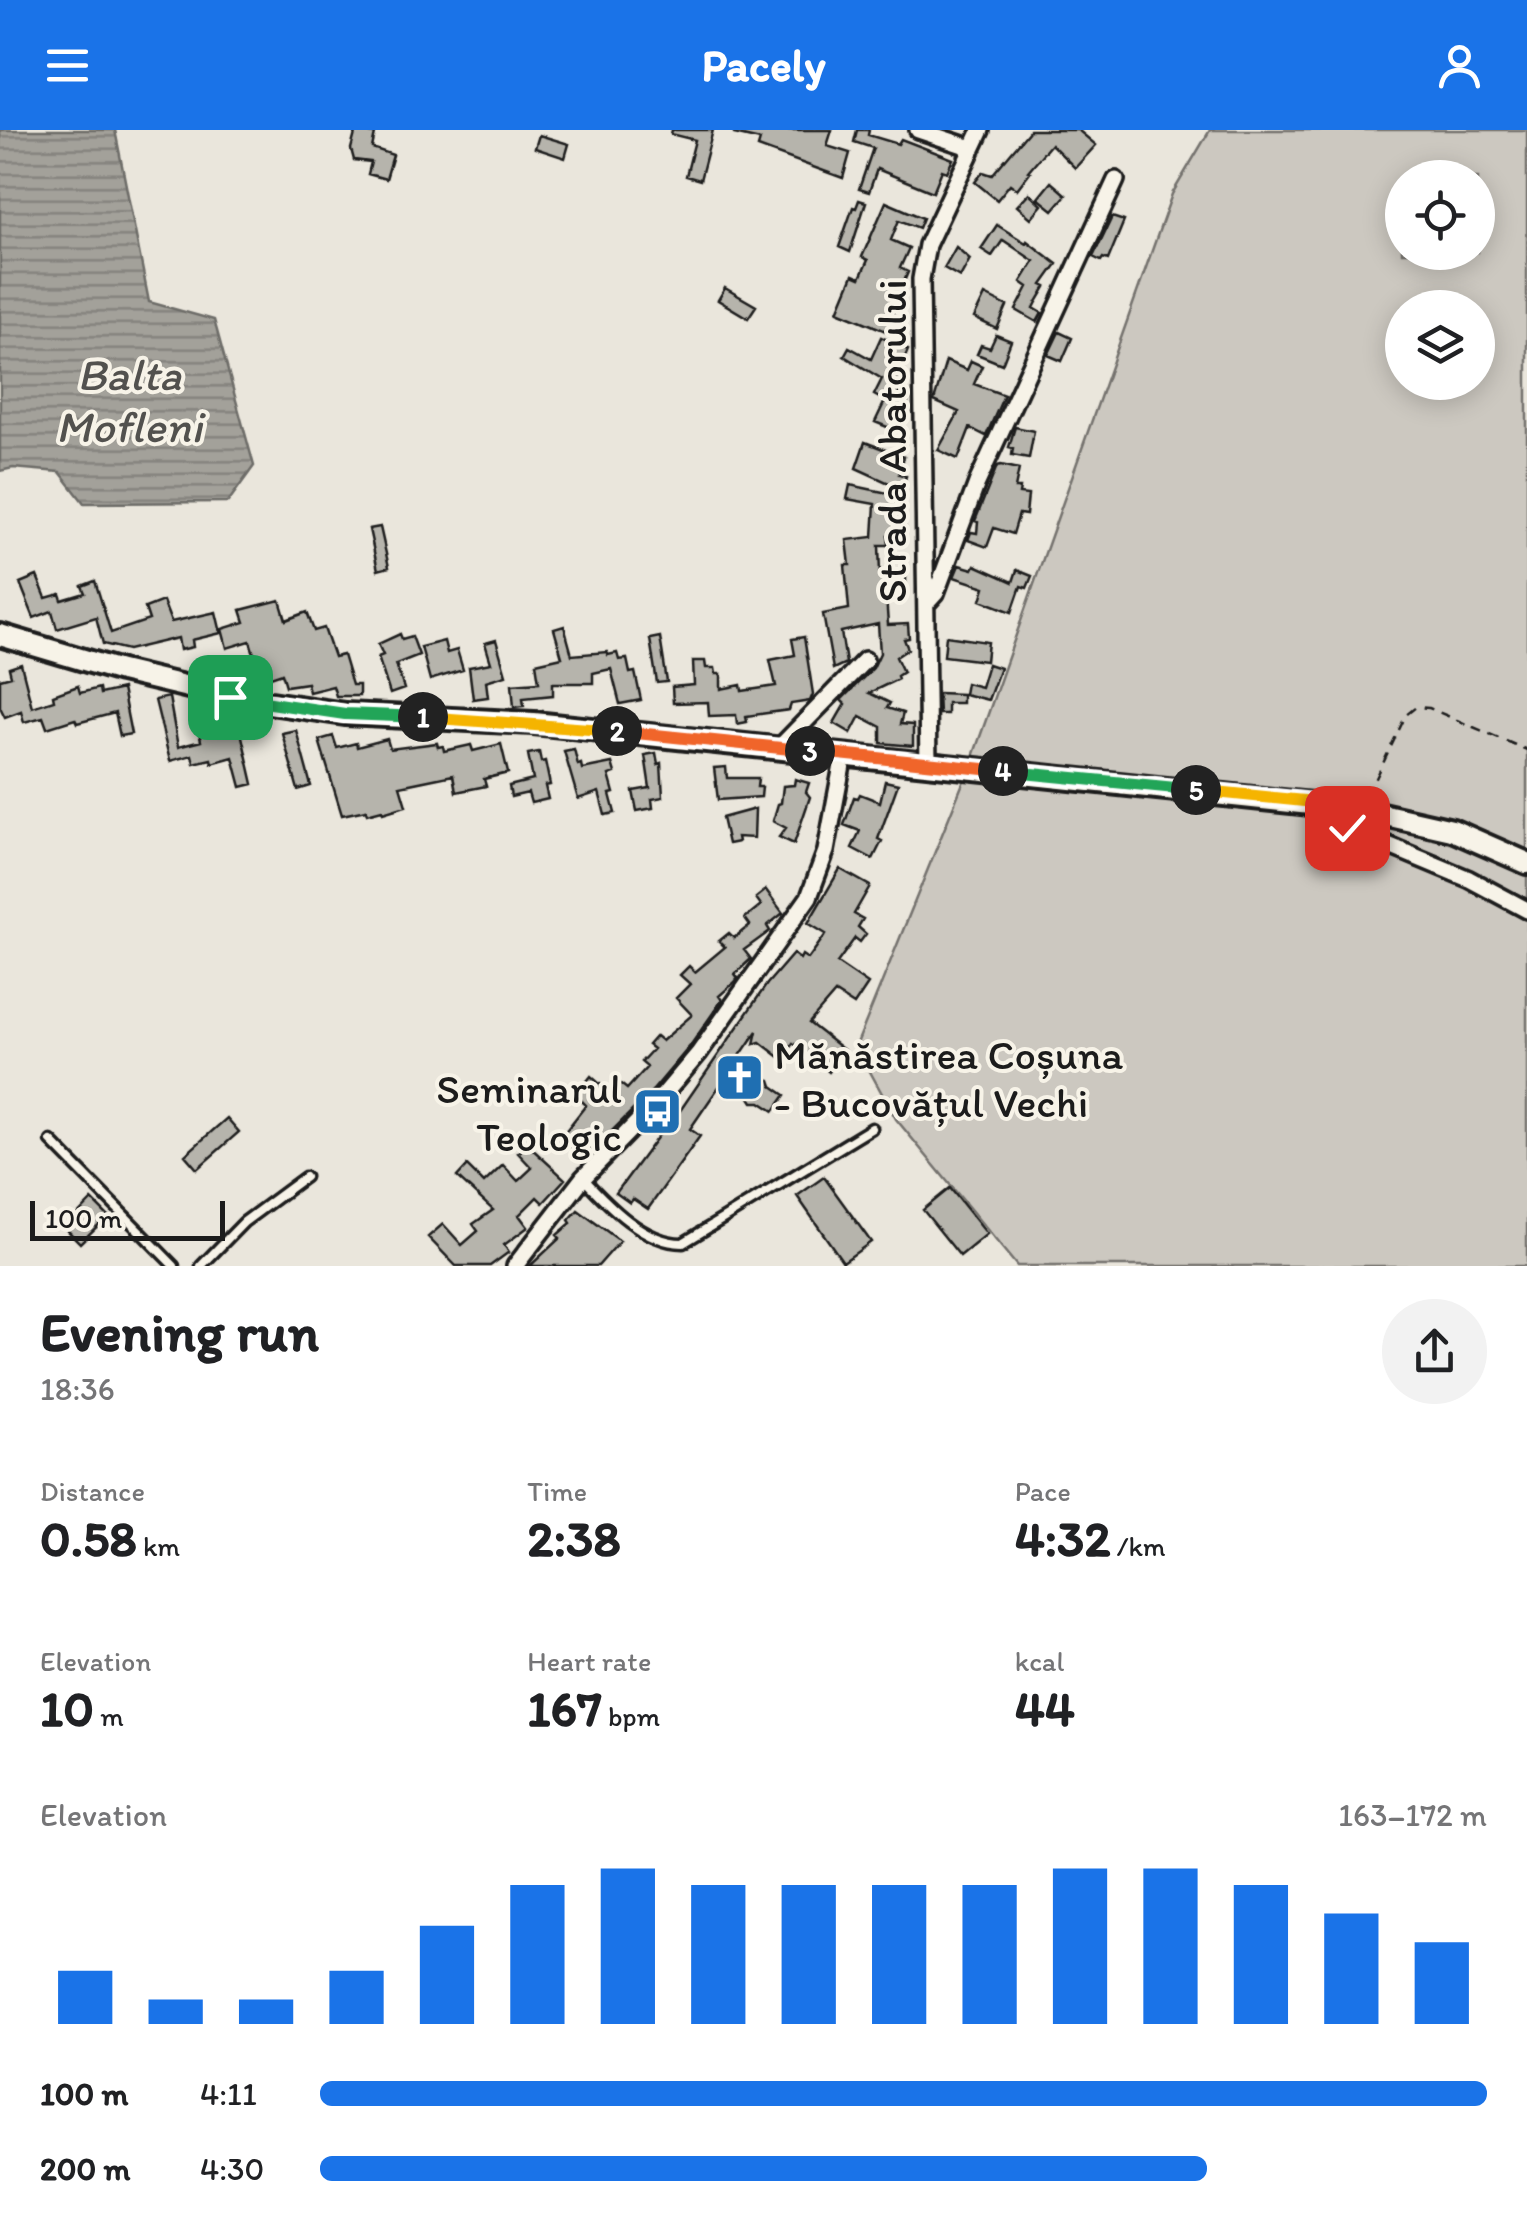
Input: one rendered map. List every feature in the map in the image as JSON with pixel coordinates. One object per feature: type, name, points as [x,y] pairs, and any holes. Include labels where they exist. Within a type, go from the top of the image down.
[{"type":"main road","points":[[0,635],[230,697],[345,714],[534,723],[1314,802],[1452,830],[1527,863]]},
{"type":"street","points":[[918,130],[972,148]]},
{"type":"street","name":"Strada Abatorului","points":[[928,764],[921,279],[927,246],[981,130]]},
{"type":"street","points":[[926,604],[936,592],[977,483],[1116,180]]},
{"type":"street","points":[[779,748],[865,660]]},
{"type":"street","points":[[515,1266],[584,1178],[698,1053],[809,897],[826,851],[844,755]]},
{"type":"street","points":[[1314,802],[1347,828],[1470,879],[1527,910]]},
{"type":"lane","points":[[584,1178],[604,1201],[650,1234],[671,1243],[683,1243],[872,1128]]},
{"type":"lane","points":[[51,1141],[174,1266]]},
{"type":"lane","points":[[201,1266],[244,1222],[305,1177]]},
{"type":"path","points":[[1359,809],[1406,715],[1416,707],[1430,708],[1527,750]]},
{"type":"shaded area","points":[[1210,130],[1527,130],[1527,1266],[1017,1266],[896,1119],[856,1046],[969,768],[1172,194]]},
{"type":"water","name":"Balta Mofleni","points":[[0,130],[115,130],[149,302],[214,320],[254,466],[228,502],[84,503],[60,472],[13,468],[0,471]]},
{"type":"building","points":[[356,130],[375,134],[372,148],[393,155],[386,179],[368,174],[371,162],[354,160],[351,149]]},
{"type":"building","points":[[672,130],[713,130],[700,180],[686,176],[695,140],[671,134]]},
{"type":"building","points":[[734,130],[832,130],[827,146],[850,153],[843,178],[758,147],[760,140],[734,134]]},
{"type":"building","points":[[857,130],[869,130],[868,135],[898,144],[901,139],[953,159],[947,172],[942,170],[933,192],[877,169],[869,192],[859,189],[873,148],[854,142]]},
{"type":"building","points":[[1030,130],[1078,130],[1096,145],[1075,168],[1051,144],[1017,189],[1010,184],[997,200],[975,182],[983,172],[992,175]]},
{"type":"building","points":[[539,135],[569,144],[565,158],[535,148]]},
{"type":"building","points":[[1051,182],[1066,195],[1053,210],[1038,198]]},
{"type":"building","points":[[1029,193],[1042,205],[1031,218],[1017,206]]},
{"type":"building","points":[[859,200],[866,202],[850,252],[839,247]]},
{"type":"building","points":[[886,202],[923,218],[919,228],[899,220],[891,240],[909,248],[900,268],[908,272],[886,331],[838,311],[853,275],[860,278],[868,260],[862,257]]},
{"type":"building","points":[[1112,217],[1124,221],[1108,260],[1101,261],[1093,257]]},
{"type":"building","points":[[997,225],[1057,264],[1042,285],[1046,287],[1034,308],[1042,313],[1037,322],[1016,310],[1028,287],[1021,282],[1034,261],[1003,240],[992,256],[981,249]]},
{"type":"building","points":[[956,247],[970,259],[960,277],[944,268]]},
{"type":"building","points":[[725,288],[756,306],[748,318],[718,300]]},
{"type":"building","points":[[985,295],[1007,306],[997,329],[974,318]]},
{"type":"building","points":[[1059,332],[1072,338],[1062,361],[1048,355]]},
{"type":"building","points":[[996,335],[1011,341],[1002,364],[977,354],[981,345],[990,348]]},
{"type":"building","points":[[881,337],[908,350],[898,374],[908,380],[899,394],[908,402],[897,431],[875,422],[885,401],[874,395],[882,379],[844,356],[849,347],[871,359]]},
{"type":"building","points":[[946,361],[967,370],[971,361],[982,366],[974,384],[1004,395],[986,436],[970,428],[958,459],[938,450],[959,412],[934,401]]},
{"type":"building","points":[[1015,427],[1034,431],[1029,458],[1012,455],[1013,448],[1009,447]]},
{"type":"building","points":[[865,442],[904,457],[899,474],[906,476],[902,489],[856,468]]},
{"type":"building","points":[[997,466],[1019,469],[1015,488],[1020,488],[1019,494],[1028,495],[1026,515],[1019,514],[1013,534],[994,528],[987,547],[968,540],[971,532],[977,533],[975,521]]},
{"type":"building","points":[[850,485],[902,496],[897,526],[905,527],[904,537],[888,536],[889,545],[879,545],[880,574],[906,573],[906,585],[897,585],[897,595],[886,596],[888,625],[908,624],[909,638],[904,639],[908,649],[896,657],[903,672],[898,679],[869,693],[890,703],[887,708],[903,713],[900,724],[913,725],[913,746],[881,743],[881,727],[860,716],[851,733],[834,723],[845,704],[841,700],[873,668],[880,653],[878,624],[841,632],[846,663],[833,669],[823,614],[849,609],[847,540],[873,537],[875,504],[847,499]]},
{"type":"building","points":[[380,527],[389,567],[378,570],[369,529]]},
{"type":"building","points":[[959,565],[973,569],[975,565],[1013,582],[1017,570],[1032,576],[1027,588],[1021,586],[1012,612],[981,600],[985,587],[954,577]]},
{"type":"building","points":[[37,576],[46,598],[60,594],[62,600],[85,593],[82,586],[95,581],[111,633],[149,620],[145,608],[163,601],[171,622],[216,612],[221,633],[192,640],[193,647],[180,650],[178,638],[128,650],[103,644],[96,617],[57,629],[52,611],[34,618],[20,583]]},
{"type":"building","points":[[280,600],[286,620],[307,612],[314,631],[324,628],[334,657],[343,655],[352,685],[359,685],[359,696],[336,696],[333,686],[309,692],[307,683],[286,686],[282,673],[262,680],[250,641],[227,648],[222,629],[245,622],[241,610]]},
{"type":"building","points":[[564,626],[572,655],[607,652],[617,653],[619,660],[627,659],[630,673],[635,672],[641,700],[620,704],[611,669],[593,673],[593,683],[553,683],[553,695],[523,698],[524,706],[514,707],[512,684],[539,682],[536,663],[562,657],[554,629]]},
{"type":"building","points":[[400,634],[402,639],[412,636],[419,655],[396,664],[404,689],[390,694],[378,657],[383,655],[378,644]]},
{"type":"building","points":[[946,636],[988,642],[986,661],[944,656]]},
{"type":"building","points":[[660,637],[667,682],[657,683],[650,639]]},
{"type":"building","points":[[804,637],[813,694],[810,701],[791,704],[789,710],[746,716],[747,722],[737,724],[736,715],[709,716],[708,702],[673,703],[672,687],[694,685],[693,661],[705,661],[706,668],[715,668],[716,674],[721,674],[721,689],[741,685],[742,691],[776,686],[770,660],[795,655],[792,639]]},
{"type":"building","points":[[496,640],[506,675],[486,681],[488,697],[473,699],[469,667],[491,663],[485,643]]},
{"type":"building","points":[[444,641],[447,653],[457,650],[463,670],[430,680],[421,647]]},
{"type":"building","points":[[21,664],[32,707],[78,686],[80,693],[99,688],[100,694],[122,689],[131,734],[120,736],[115,713],[47,728],[43,717],[24,722],[21,711],[5,717],[0,707],[0,679],[11,676],[9,668]]},
{"type":"building","points":[[988,664],[1000,668],[988,700],[964,694],[966,683],[981,687]]},
{"type":"building","points":[[938,693],[962,694],[962,703],[947,703],[947,714],[939,714]]},
{"type":"building","points":[[169,697],[178,747],[201,741],[194,710],[206,707],[214,725],[238,719],[253,784],[241,787],[233,757],[212,763],[211,759],[194,763],[192,755],[170,761],[155,700]]},
{"type":"building","points":[[296,730],[311,786],[298,790],[282,733]]},
{"type":"building","points":[[333,736],[337,748],[387,739],[390,749],[437,743],[444,751],[471,745],[473,751],[501,744],[508,773],[484,779],[486,786],[456,792],[453,775],[400,786],[406,806],[383,813],[382,810],[367,814],[366,810],[342,815],[319,740]]},
{"type":"building","points":[[574,749],[582,769],[612,763],[615,773],[609,775],[614,793],[610,794],[615,813],[605,815],[599,792],[578,799],[564,751]]},
{"type":"building","points":[[539,752],[550,785],[545,786],[548,799],[531,803],[528,793],[511,797],[509,786],[533,780],[528,754]]},
{"type":"building","points":[[656,753],[658,764],[661,763],[663,797],[652,799],[653,808],[637,811],[633,791],[650,788],[645,755]]},
{"type":"building","points":[[726,767],[727,778],[758,778],[761,797],[718,800],[714,768]]},
{"type":"building","points":[[795,779],[809,783],[806,792],[810,797],[794,844],[779,837],[786,828],[773,821],[783,786],[794,785]]},
{"type":"building","points":[[885,781],[898,784],[873,859],[852,848],[860,831],[844,825],[854,797],[860,794],[880,802]]},
{"type":"building","points":[[755,809],[754,838],[737,837],[738,842],[728,844],[722,818]]},
{"type":"building","points":[[840,869],[870,886],[854,914],[863,919],[858,927],[866,934],[860,942],[855,938],[837,963],[868,984],[854,1005],[835,993],[809,1023],[845,1051],[829,1072],[793,1043],[782,1059],[760,1042],[754,1044],[757,1031],[690,1129],[700,1136],[648,1209],[633,1199],[630,1203],[616,1193],[675,1118],[767,984],[793,954],[808,959],[826,934],[808,923]]},
{"type":"building","points":[[766,890],[783,913],[767,926],[770,931],[744,950],[751,959],[719,996],[722,1000],[690,1046],[653,1090],[584,1159],[561,1137],[586,1105],[577,1096],[584,1085],[591,1076],[608,1091],[617,1081],[627,1089],[647,1067],[641,1062],[653,1049],[648,1045],[656,1036],[662,1041],[692,1015],[676,998],[690,984],[680,975],[689,966],[695,972],[725,947],[719,941],[729,933],[734,938],[750,925],[745,918],[761,905],[756,898]]},
{"type":"building","points":[[754,1075],[770,1080],[785,1095],[774,1111],[753,1102],[744,1088],[745,1079]]},
{"type":"building","points":[[227,1118],[239,1132],[197,1169],[185,1155]]},
{"type":"building","points":[[528,1145],[565,1179],[543,1203],[537,1197],[519,1215],[528,1227],[504,1245],[509,1252],[490,1266],[456,1266],[428,1237],[443,1224],[462,1245],[478,1231],[473,1224],[493,1210],[457,1177],[467,1166],[484,1183],[503,1165],[518,1181],[532,1168],[518,1153]]},
{"type":"building","points":[[824,1177],[871,1242],[843,1262],[797,1196]]},
{"type":"building","points":[[950,1188],[987,1234],[960,1256],[923,1210]]},
{"type":"building","points":[[92,1200],[108,1216],[80,1243],[65,1228]]},
{"type":"building","points":[[578,1210],[620,1241],[598,1266],[530,1266],[560,1238],[557,1235],[571,1223],[569,1220]]},
{"type":"place","name":"Mănăstirea Coșuna - Bucovățul Vechi","points":[[739,1078]]},
{"type":"place","name":"Seminarul Teologic","points":[[657,1112]]},
{"type":"route","points":[[230,697],[345,714],[534,723],[1314,802],[1347,828]]}]
